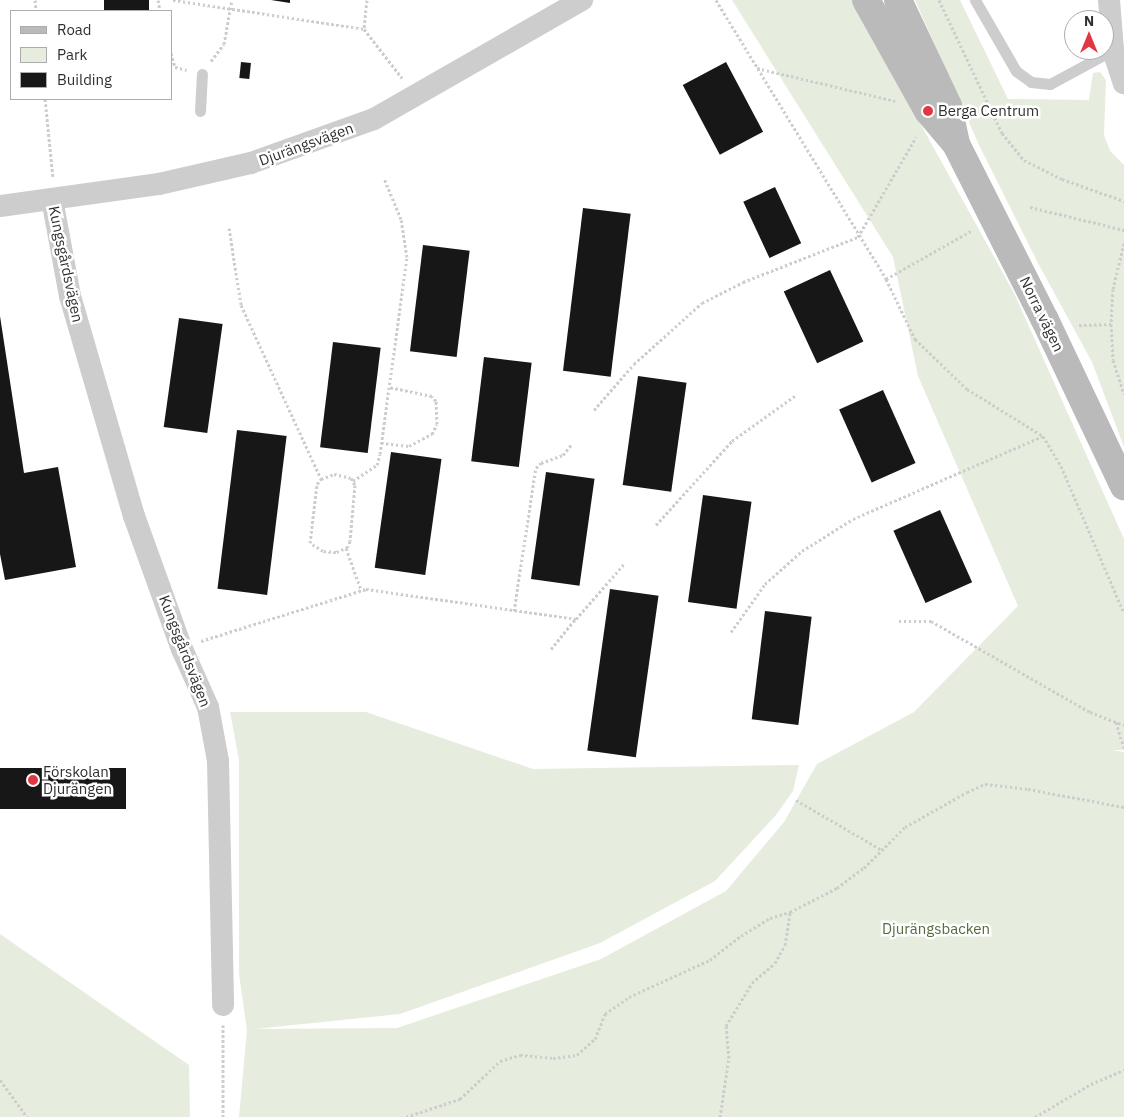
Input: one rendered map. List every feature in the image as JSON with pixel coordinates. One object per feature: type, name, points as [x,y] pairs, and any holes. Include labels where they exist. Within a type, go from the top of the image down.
[{"type":"main road","name":"Norra vägen","points":[[866,0],[928,111],[956,144],[1045,320],[1124,486]]},
{"type":"main road","name":"Norra vägen","points":[[898,0],[948,106],[956,144]]},
{"type":"street","name":"Djurängsvägen","points":[[0,206],[50,187],[159,184],[252,163],[374,119],[582,0]]},
{"type":"street","points":[[1114,53],[1124,83]]},
{"type":"street","name":"Kungsgårdsvägen","points":[[50,187],[70,296],[134,516],[182,649],[208,707],[218,761],[223,1005]]},
{"type":"lane","points":[[975,0],[1016,71],[1031,82],[1050,84],[1094,60]]},
{"type":"lane","points":[[200,111],[202,74]]},
{"type":"path","points":[[173,0],[364,29]]},
{"type":"path","points":[[172,56],[175,67],[202,74],[224,44],[232,0]]},
{"type":"path","points":[[367,0],[364,29],[404,81],[397,85]]},
{"type":"path","points":[[716,0],[858,237],[886,279],[915,339],[967,389],[1043,436],[1061,466],[1124,612]]},
{"type":"path","points":[[939,0],[1002,133],[1024,160],[1062,180],[1124,201]]},
{"type":"path","points":[[757,68],[896,102]]},
{"type":"path","points":[[45,100],[50,187],[63,180]]},
{"type":"path","points":[[594,410],[634,364],[702,303],[744,282],[858,237],[916,137]]},
{"type":"path","points":[[353,481],[377,465],[382,443],[407,242],[384,178]]},
{"type":"path","points":[[1030,207],[1124,230]]},
{"type":"path","points":[[229,228],[241,305],[321,479]]},
{"type":"path","points":[[886,279],[971,231]]},
{"type":"path","points":[[1124,243],[1113,289],[1111,324],[1114,360],[1124,394]]},
{"type":"path","points":[[1079,325],[1111,324]]},
{"type":"path","points":[[382,443],[409,446],[432,434],[436,424],[436,401],[432,396],[389,387]]},
{"type":"path","points":[[656,525],[732,441],[796,395]]},
{"type":"path","points":[[731,632],[766,584],[802,551],[853,519],[1043,436]]},
{"type":"path","points":[[514,610],[536,468],[541,462],[563,455],[571,444]]},
{"type":"path","points":[[334,474],[353,481],[356,490],[350,541],[346,548],[336,552],[323,552],[310,543],[317,484],[321,479],[334,474]]},
{"type":"path","points":[[346,548],[361,590]]},
{"type":"path","points":[[551,649],[625,563]]},
{"type":"path","points":[[182,649],[361,590],[576,619]]},
{"type":"path","points":[[899,621],[931,621],[1090,712],[1124,725]]},
{"type":"path","points":[[1116,722],[1124,748]]},
{"type":"path","points":[[406,1117],[460,1099],[500,1061],[520,1054],[553,1058],[577,1055],[595,1039],[605,1014],[629,997],[710,960],[740,936],[770,918],[790,912],[837,888],[882,850],[905,827],[985,784],[1028,789],[1124,807]]},
{"type":"path","points":[[796,800],[882,850]]},
{"type":"path","points":[[720,1117],[729,1058],[726,1026],[752,982],[775,963],[784,945],[790,912]]},
{"type":"path","points":[[223,1005],[224,1117]]},
{"type":"path","points":[[1035,1117],[1092,1084],[1124,1070]]},
{"type":"path","points":[[0,1080],[27,1117]]},
{"type":"green space","name":"Djurängsbacken","points":[[732,0],[852,0],[1014,293],[1124,539],[1124,750],[1112,750],[1124,752],[1124,1117],[239,1117],[247,1030],[239,974],[239,760],[230,712],[366,712],[533,769],[799,765],[793,791],[776,815],[715,881],[600,943],[400,1014],[255,1029],[397,1028],[601,959],[726,891],[784,822],[817,764],[914,712],[1018,606],[918,376],[893,257]]},
{"type":"green space","points":[[915,0],[960,0],[1008,99],[1089,100],[1093,73],[1100,72],[1106,80],[1104,135],[1110,151],[1124,165],[1124,447],[1092,362],[1039,265],[979,145]]},
{"type":"green space","points":[[0,934],[189,1065],[190,1117],[0,1117]]},
{"type":"building","points":[[104,0],[149,0],[149,10],[104,10]]},
{"type":"building","points":[[271,0],[290,0],[290,3]]},
{"type":"building","points":[[241,62],[251,63],[249,79],[239,78]]},
{"type":"building","points":[[726,62],[763,132],[720,155],[683,85]]},
{"type":"building","points":[[775,187],[801,243],[769,258],[743,202]]},
{"type":"building","points":[[583,208],[631,214],[611,377],[563,371]]},
{"type":"building","points":[[423,245],[470,251],[457,357],[410,351]]},
{"type":"building","points":[[830,270],[863,342],[817,363],[784,292]]},
{"type":"building","points":[[0,316],[24,473],[58,467],[76,567],[5,580],[0,554]]},
{"type":"building","points":[[179,318],[223,324],[207,433],[164,427]]},
{"type":"building","points":[[333,342],[381,348],[368,453],[320,447]]},
{"type":"building","points":[[484,357],[532,363],[519,467],[471,461]]},
{"type":"building","points":[[638,376],[687,383],[671,492],[623,485]]},
{"type":"building","points":[[883,390],[916,463],[872,483],[839,410]]},
{"type":"building","points":[[237,430],[287,436],[267,595],[218,589]]},
{"type":"building","points":[[391,452],[442,459],[425,575],[375,568]]},
{"type":"building","points":[[546,472],[595,479],[579,586],[531,579]]},
{"type":"building","points":[[703,495],[752,502],[736,609],[688,602]]},
{"type":"building","points":[[940,510],[972,582],[926,603],[893,531]]},
{"type":"building","points":[[610,589],[659,596],[636,757],[587,750]]},
{"type":"building","points":[[765,611],[812,617],[798,725],[752,719]]},
{"type":"building","points":[[0,768],[126,768],[126,809],[0,809]]},
{"type":"place","name":"Berga Centrum","points":[[928,111]]},
{"type":"place","name":"Förskolan Djurängen","points":[[33,780]]}]
